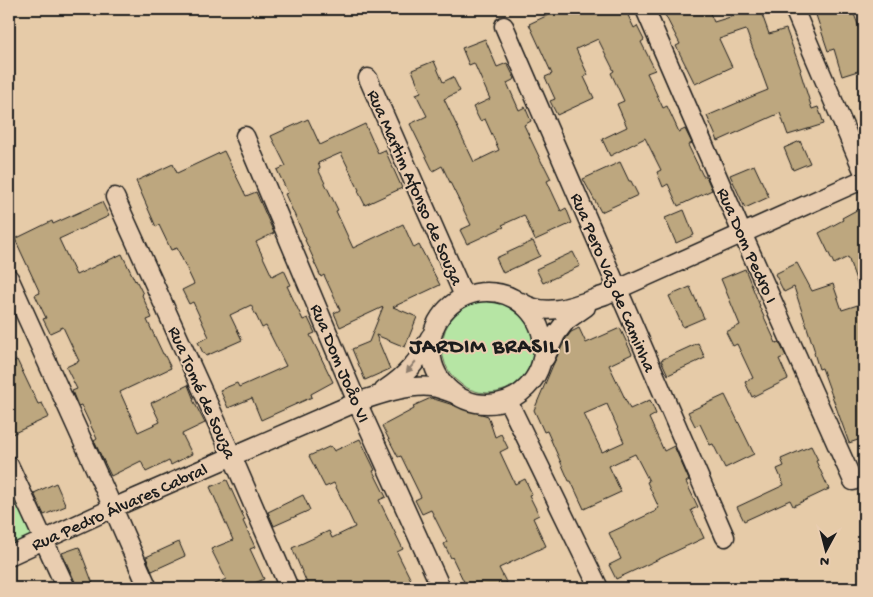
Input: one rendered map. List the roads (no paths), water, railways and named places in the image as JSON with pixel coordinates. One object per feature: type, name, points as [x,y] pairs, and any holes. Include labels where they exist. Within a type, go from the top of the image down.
[{"type":"street","name":"Rua Dom Pedro I","points":[[645,9],[742,233],[853,480]]},
{"type":"street","points":[[794,9],[864,173]]},
{"type":"street","name":"Rua Pero Vaz de Caminha","points":[[504,26],[611,292],[725,537]]},
{"type":"street","name":"Rua Martim Afonso de Souza","points":[[368,78],[464,296]]},
{"type":"street","name":"Rua Dom Joåo VI","points":[[244,136],[363,401],[441,588]]},
{"type":"street","points":[[611,292],[566,321],[556,334],[540,370],[530,386],[508,401],[495,404],[480,404],[465,399],[455,394],[445,385],[433,365],[431,340],[435,325],[447,307],[464,296],[477,292],[491,291],[506,295],[529,307],[549,310],[562,309],[611,292],[864,179]]},
{"type":"street","name":"Rua Tomé de Souza","points":[[115,197],[232,456],[289,588]]},
{"type":"street","points":[[9,278],[148,588]]},
{"type":"street","points":[[521,302],[536,318],[543,334],[544,351],[540,370]]},
{"type":"street","name":"Rua Pedro Álvares Cabral","points":[[9,556],[113,508],[363,401],[385,389],[405,374],[423,352],[435,325]]},
{"type":"street","name":"Rua Pedro Álvares Cabral","points":[[363,401],[407,388],[420,387],[443,389],[455,394]]},
{"type":"street","points":[[508,401],[598,586]]},
{"type":"street","points":[[9,465],[66,588]]},
{"type":"district","name":"JARDIM BRASIL I","points":[[490,344]]}]
